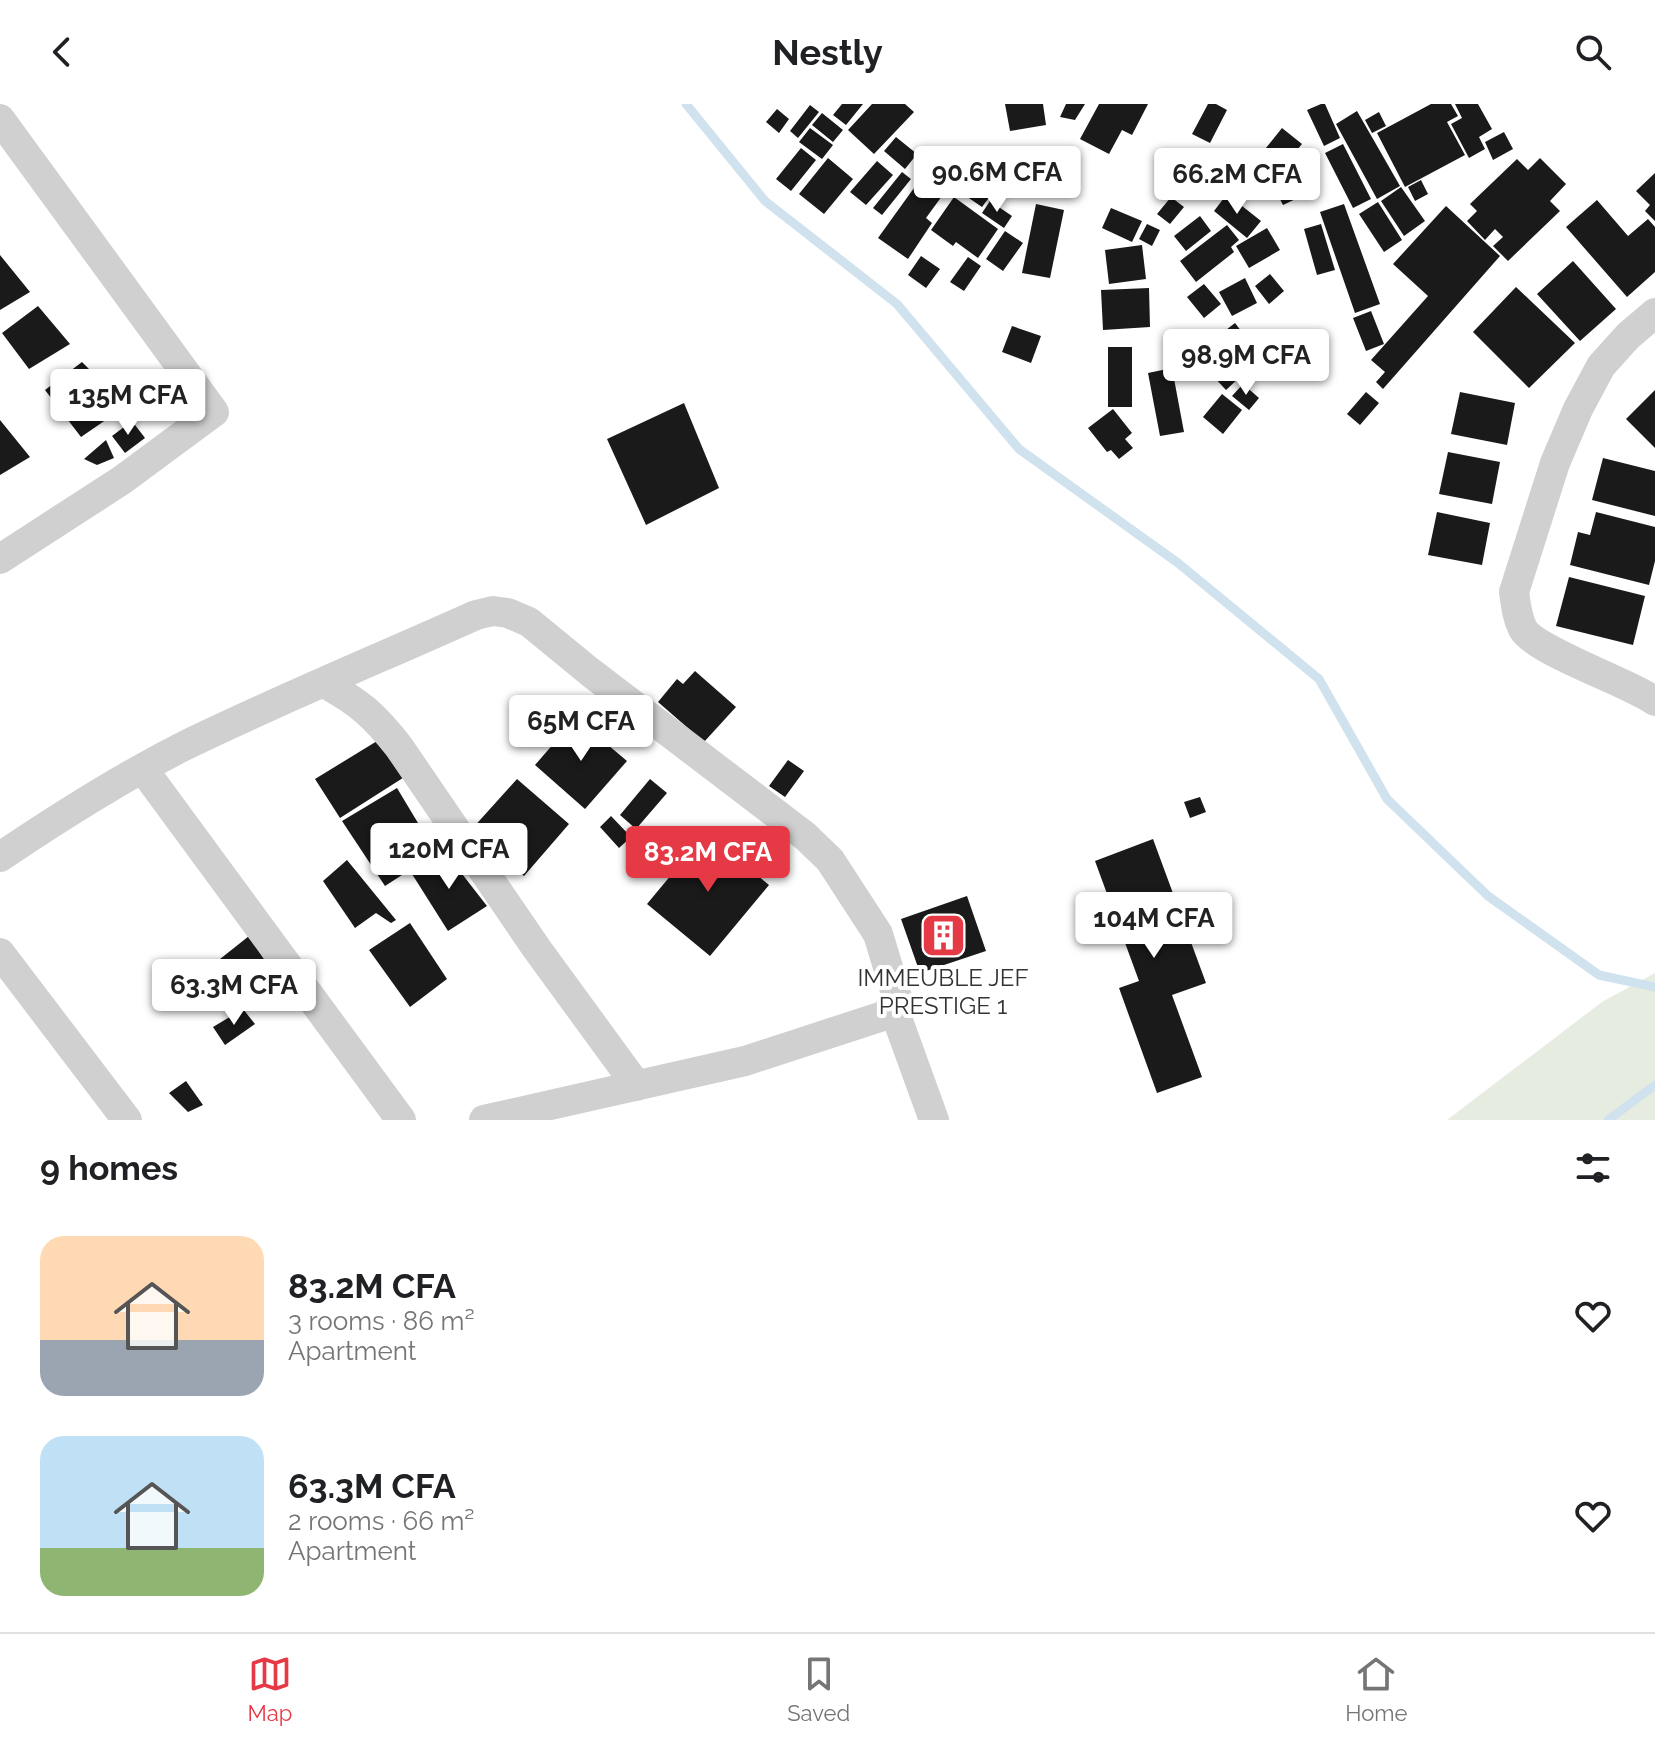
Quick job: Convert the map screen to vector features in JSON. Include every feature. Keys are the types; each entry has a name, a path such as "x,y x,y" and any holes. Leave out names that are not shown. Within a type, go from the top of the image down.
{"street":[{"path":"0,119 214,412 122,480 0,559"},
{"path":"1655,313 1628,336 1601,366 1578,409 1555,463 1514,592 1524,632 1547,648 1655,701"},
{"path":"0,857 181,748 476,615 493,611 508,613 529,622 805,836 830,860 878,934 897,997 893,1007 883,1016 745,1061 484,1120"},
{"path":"324,683 358,702 376,718 637,1086"},
{"path":"143,769 401,1120"},
{"path":"0,953 127,1120"},
{"path":"893,1007 934,1120"}],"shaded area":[{"path":"1655,973 1655,1120 1447,1120 1602,1002"}],"building":[{"path":"842,104 863,104 846,125 833,115"},
{"path":"872,104 905,104 914,112 874,154 848,130"},
{"path":"1005,104 1043,104 1046,125 1010,131"},
{"path":"1066,104 1085,104 1075,120 1060,117"},
{"path":"1099,104 1148,104 1132,135 1122,130 1109,154 1080,139"},
{"path":"1208,104 1216,104 1227,110 1210,143 1192,134"},
{"path":"1325,104 1340,138 1324,146 1307,110"},
{"path":"1431,104 1451,104 1458,116 1447,122 1465,155 1405,187 1377,133"},
{"path":"1455,104 1478,104 1492,129 1479,137 1485,149 1469,158 1451,124 1462,118"},
{"path":"810,105 819,112 798,138 790,131"},
{"path":"777,109 789,119 779,133 766,122"},
{"path":"1357,111 1400,186 1377,199 1336,124"},
{"path":"1379,112 1386,126 1372,133 1365,120"},
{"path":"822,113 843,130 833,142 812,125"},
{"path":"810,128 833,145 822,159 799,142"},
{"path":"1282,128 1302,144 1277,174 1257,159"},
{"path":"1504,132 1513,149 1493,160 1485,142"},
{"path":"896,137 917,154 905,169 884,151"},
{"path":"1343,144 1371,199 1353,208 1325,153"},
{"path":"801,148 816,160 791,191 776,179"},
{"path":"1178,153 1203,169 1192,186 1167,171"},
{"path":"828,158 853,179 824,214 799,194"},
{"path":"1004,158 1022,170 1010,188 992,175"},
{"path":"1540,158 1566,184 1550,201 1560,211 1508,261 1493,246 1503,237 1495,229 1485,240 1467,221 1477,211 1470,204 1517,159 1528,170"},
{"path":"877,161 893,175 866,205 850,192"},
{"path":"942,168 955,177 945,192 931,183"},
{"path":"902,172 911,179 882,215 873,208"},
{"path":"1290,172 1302,196 1283,205 1271,182"},
{"path":"1655,173 1655,221 1645,211 1650,205 1636,191"},
{"path":"979,176 996,188 982,207 960,192 967,182 972,186"},
{"path":"1249,176 1258,183 1249,195 1240,187"},
{"path":"1421,180 1428,194 1415,201 1408,187"},
{"path":"919,181 942,196 926,218 932,223 908,259 878,238"},
{"path":"1401,187 1425,221 1404,236 1381,201"},
{"path":"1227,194 1261,221 1247,238 1214,211"},
{"path":"954,197 998,229 978,258 956,242 953,246 931,230"},
{"path":"1171,197 1184,207 1170,224 1157,214"},
{"path":"1597,200 1628,236 1648,219 1655,227 1655,272 1627,297 1566,227"},
{"path":"990,201 1012,216 1004,228 982,213"},
{"path":"1378,202 1402,240 1384,252 1359,214"},
{"path":"1036,204 1064,210 1050,278 1022,273"},
{"path":"1344,204 1380,304 1355,313 1320,212"},
{"path":"1446,206 1500,256 1383,389 1376,382 1385,372 1371,360 1428,296 1393,264"},
{"path":"1111,208 1142,221 1132,242 1102,228"},
{"path":"1200,216 1211,231 1186,251 1174,236"},
{"path":"1147,224 1160,230 1152,246 1139,239"},
{"path":"1321,224 1335,270 1317,275 1304,229"},
{"path":"1227,225 1239,240 1231,247 1234,252 1196,282 1180,261"},
{"path":"1267,228 1280,250 1249,268 1236,246"},
{"path":"1005,231 1023,243 1003,271 986,259"},
{"path":"1142,245 1146,279 1109,284 1105,250"},
{"path":"0,255 30,292 0,310"},
{"path":"921,256 940,269 926,288 908,275"},
{"path":"968,257 981,266 964,291 950,282"},
{"path":"1573,261 1616,309 1580,341 1537,294"},
{"path":"1270,274 1284,291 1269,304 1255,286"},
{"path":"1245,278 1257,303 1232,316 1219,292"},
{"path":"1204,284 1221,304 1204,318 1187,297"},
{"path":"1516,287 1575,343 1529,388 1473,332"},
{"path":"1149,288 1150,327 1103,330 1101,290"},
{"path":"38,306 70,344 29,369 2,333"},
{"path":"1371,311 1384,344 1366,351 1353,318"},
{"path":"1235,323 1245,336 1224,353 1213,340"},
{"path":"1012,326 1041,336 1031,363 1002,352"},
{"path":"1108,347 1132,347 1132,407 1108,407"},
{"path":"1214,347 1241,376 1226,390 1199,361"},
{"path":"82,362 126,406 81,437 45,390"},
{"path":"1172,368 1184,432 1160,436 1148,373"},
{"path":"1243,384 1259,398 1249,410 1232,396"},
{"path":"1655,390 1655,448 1626,419"},
{"path":"1366,392 1379,403 1360,425 1347,414"},
{"path":"1460,392 1515,403 1507,445 1451,434"},
{"path":"1222,394 1242,410 1223,434 1203,417"},
{"path":"684,403 719,488 646,525 607,439"},
{"path":"1113,409 1132,433 1125,439 1133,448 1119,459 1111,450 1107,452 1088,428"},
{"path":"0,420 30,457 0,475"},
{"path":"132,421 145,438 125,453 112,436"},
{"path":"106,440 114,458 97,465 84,459"},
{"path":"1448,452 1500,462 1492,504 1439,494"},
{"path":"1603,458 1655,471 1655,516 1592,500"},
{"path":"1437,512 1490,523 1482,565 1428,555"},
{"path":"1596,512 1655,527 1655,561 1649,585 1570,565 1578,532 1590,535"},
{"path":"1569,577 1645,596 1633,645 1556,626"},
{"path":"695,671 736,707 704,742 658,702 677,679 683,684"},
{"path":"576,718 627,761 585,809 535,765"},
{"path":"382,738 406,776 340,818 315,779"},
{"path":"788,760 804,771 785,797 769,786"},
{"path":"517,779 569,824 524,876 471,830"},
{"path":"650,779 667,793 636,829 620,815"},
{"path":"397,788 436,853 385,886 342,821"},
{"path":"1200,797 1206,812 1190,818 1184,802"},
{"path":"611,816 631,837 619,848 600,827"},
{"path":"706,833 769,885 710,956 647,904"},
{"path":"1153,839 1206,983 1172,995 1202,1077 1157,1093 1119,988 1139,981 1095,861"},
{"path":"445,852 487,906 448,931 412,874"},
{"path":"347,860 396,920 391,923 376,913 355,928 323,881"},
{"name":"IMMEUBLE JEF PRESTIGE 1","path":"967,896 986,951 920,973 901,919"},
{"path":"410,923 447,979 410,1007 369,950"},
{"path":"249,936 268,965 262,968 269,974 283,963 299,988 259,1006 258,1010 215,963"},
{"path":"243,1009 255,1024 225,1045 213,1027"},
{"path":"186,1081 203,1105 188,1112 169,1093"}],"waterway":[{"path":"686,104 765,201 897,304 1019,449 1178,563 1319,679 1387,799 1488,896 1599,975 1655,987"},
{"path":"1608,1120 1655,1085"}],"place":[{"name":"IMMEUBLE JEF PRESTIGE 1","path":"943,935"}]}
